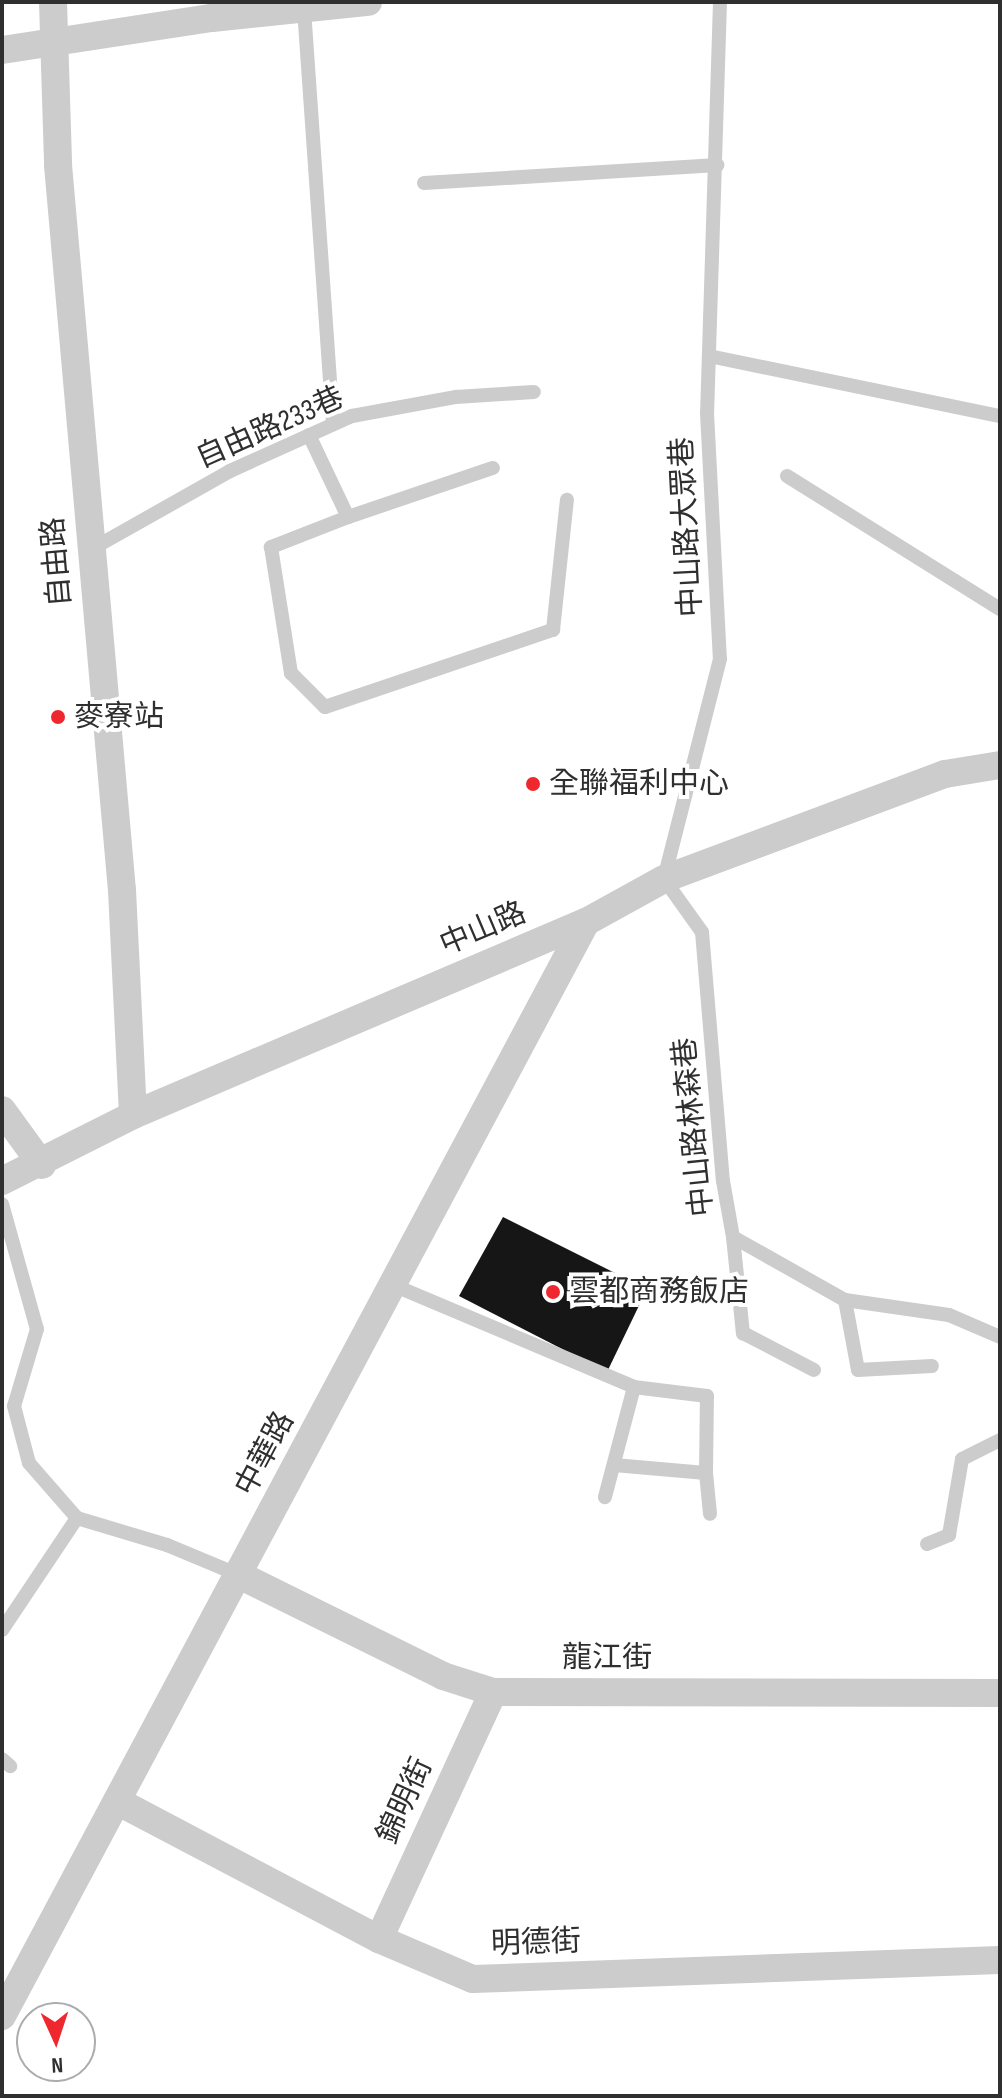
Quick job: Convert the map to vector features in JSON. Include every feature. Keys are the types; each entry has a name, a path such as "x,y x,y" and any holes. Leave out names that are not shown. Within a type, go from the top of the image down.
{"street":[{"name":"自由路","path":"53,2 58,165 122,890 133,1115"},
{"path":"2,50 368,2"},
{"name":"中山路","path":"2,1181 42,1165 133,1115 586,922 664,879 945,774 1000,765"},
{"name":"中華路","path":"5,2003 239,1575 586,922"},
{"path":"2,1110 42,1165"},
{"name":"龍江街","path":"239,1575 443,1676 493,1692 1000,1693"},
{"name":"錦明街","path":"379,1939 493,1692"},
{"name":"明德街","path":"117,1801 379,1939 473,1979 1000,1960"}],"lane":[{"name":"中山路大眾巷","path":"664,879 720,659 707,413 720,2"},
{"path":"304,9 333,424"},
{"path":"424,183 717,165"},
{"path":"709,356 1000,416"},
{"name":"自由路233巷","path":"90,550 230,471 352,416 456,397 534,392"},
{"path":"309,435 348,517"},
{"path":"493,468 348,517 271,547 291,673 325,707 553,630 567,500"},
{"path":"787,476 1000,609"},
{"name":"中山路林森巷","path":"664,879 702,932 723,1181 733,1237 845,1300 949,1315 1000,1337"},
{"path":"2,1204 37,1329 14,1406 29,1463 77,1518 167,1545 239,1575"},
{"path":"733,1237 743,1333 814,1370"},
{"path":"393,1285 634,1387 707,1396 706,1473 710,1514"},
{"path":"845,1300 858,1370 932,1366"},
{"path":"605,1497 634,1387"},
{"path":"927,1544 949,1535 962,1459 1000,1440"},
{"path":"614,1465 706,1473"},
{"path":"2,1630 77,1518"}],"building":[{"name":"雲都商務飯店","path":"503,1217 647,1289 607,1372 459,1296"}],"place":[{"name":"麥寮站","path":"58,717"},
{"name":"全聯福利中心","path":"533,784"},
{"name":"雲都商務飯店","path":"553,1292"}]}
